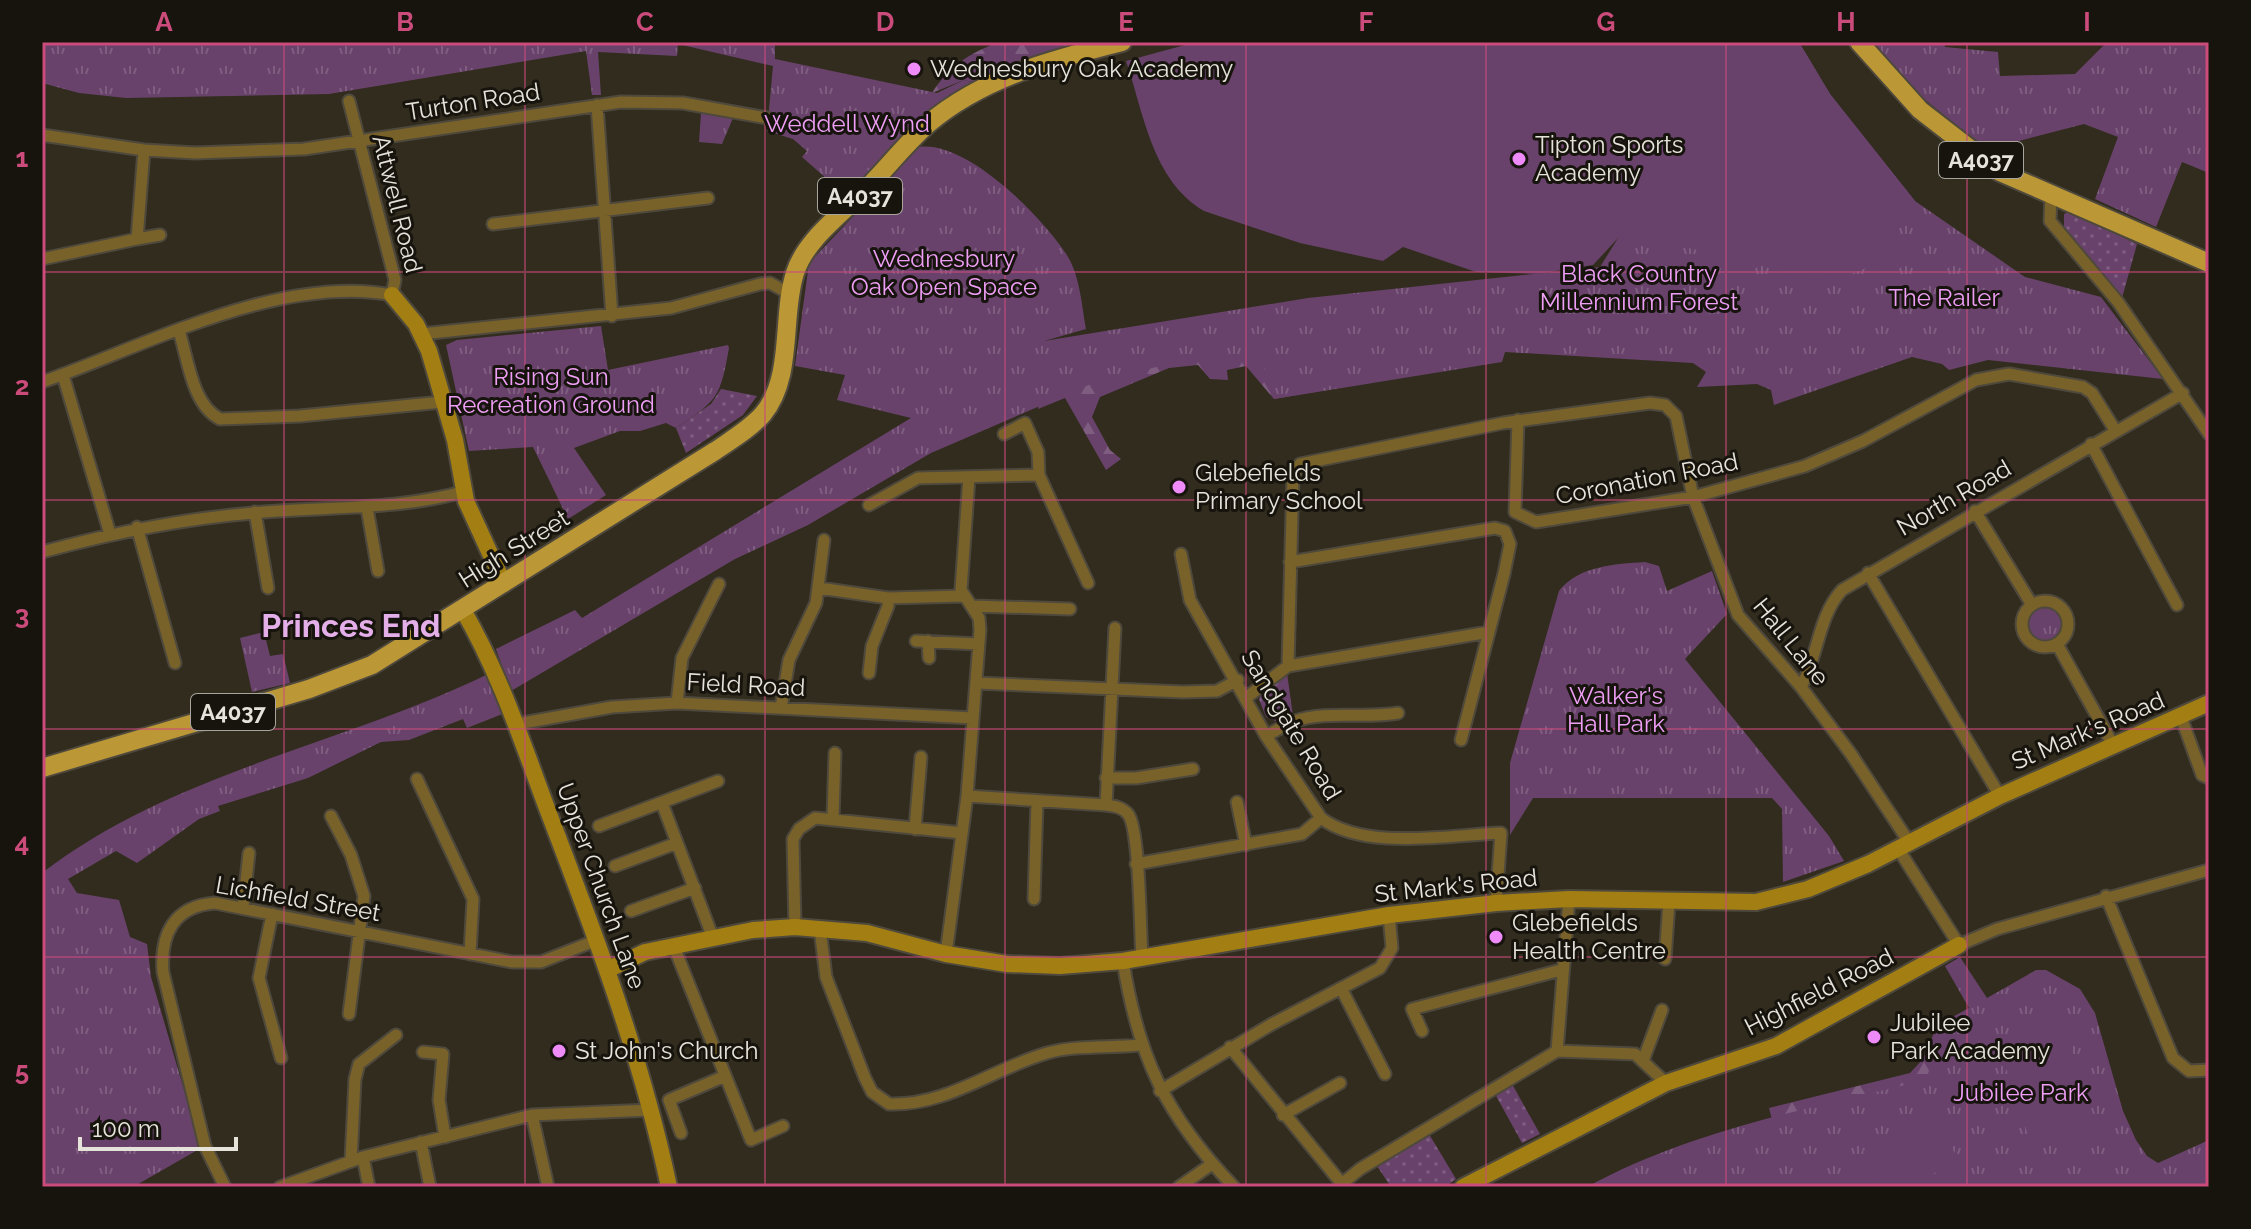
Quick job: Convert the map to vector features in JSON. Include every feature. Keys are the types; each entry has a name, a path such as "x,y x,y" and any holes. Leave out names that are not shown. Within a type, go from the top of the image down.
{"main road":[{"name":"High Street","path":"42,768 336,679 396,652 701,461 761,416 776,390 796,270 808,248 903,148 962,98 1007,76 1122,42"},
{"name":"A4037","path":"1859,42 1920,110 1981,160 2051,195 2209,263"}],"street":[{"name":"Attwell Road","path":"349,101 357,143 395,280 392,295 421,334 466,491 466,501 504,584"},
{"name":"Turton Road","path":"42,135 144,150 273,151 357,143 597,105 683,103 767,118"},
{"path":"597,105 612,316"},
{"path":"137,239 144,150"},
{"path":"2051,195 2050,221 2118,302 2209,434"},
{"path":"493,224 708,198"},
{"path":"42,259 160,235"},
{"path":"421,334 612,316 695,303 760,284 770,283 790,294"},
{"path":"42,382 271,301 320,291 369,291 392,295"},
{"path":"179,331 201,401 209,413 220,419 300,416 442,402"},
{"name":"Coronation Road","path":"1518,420 1515,512 1525,520 1536,522 1693,497 1832,455 1963,385 1993,376 2009,374 2083,387 2092,393 2115,430"},
{"path":"63,375 110,534"},
{"name":"North Road","path":"1801,687 1815,661 1832,602 1868,573 2183,393"},
{"name":"Hall Lane","path":"1518,420 1650,403 1665,405 1676,416 1693,497 1734,607 1801,687 1851,754 1959,945"},
{"path":"1288,666 1295,467 1307,460 1518,420"},
{"path":"1004,434 1025,423 1038,452 1039,475 1088,583"},
{"path":"2091,444 2177,605"},
{"path":"869,505 918,478 1039,475"},
{"path":"946,954 967,796 977,683 979,618 963,596 969,477"},
{"path":"42,552 137,527 255,512 367,508 466,491"},
{"path":"367,508 378,571"},
{"path":"1975,511 2032,605"},
{"path":"255,512 268,588"},
{"path":"137,527 175,663"},
{"path":"1290,562 1495,528 1505,531 1510,544 1461,740"},
{"path":"781,708 789,660 816,603 824,540"},
{"name":"Sandgate Road","path":"1181,554 1190,600 1238,680 1266,736 1321,818 1347,833 1369,837 1501,833 1496,903"},
{"path":"1868,573 2000,796"},
{"path":"677,703 682,658 719,584"},
{"path":"819,588 888,598 963,596"},
{"path":"869,673 872,646 888,606 888,598"},
{"path":"2049,601 2065,611 2068,629 2057,644 2046,647 2035,645 2026,637 2022,626 2024,614 2032,605 2049,601"},
{"path":"972,606 1070,609"},
{"name":"Upper Church Lane","path":"463,610 490,657 597,940 614,967 669,1187"},
{"path":"1106,805 1109,691 1115,628"},
{"path":"1247,697 1288,666 1489,632"},
{"path":"929,658 922,641 978,644"},
{"path":"2057,644 2112,743"},
{"path":"977,683 1109,691 1217,691 1238,680"},
{"name":"Field Road","path":"517,724 599,709 677,703 973,718"},
{"name":"St Mark's Road","path":"614,967 634,955 713,938 795,927 867,933 946,954 1012,964 1060,966 1123,961 1389,915 1496,903 1569,899 1756,902 1808,889 1904,846 2112,743 2209,703"},
{"path":"1266,736 1295,721 1319,716 1369,718 1398,713"},
{"path":"2181,717 2202,775 2209,778"},
{"path":"833,818 835,753"},
{"path":"915,829 921,757"},
{"path":"1106,778 1136,778 1193,769"},
{"path":"417,779 473,899 470,954"},
{"path":"599,826 718,781"},
{"path":"967,796 1118,807 1134,825 1142,957"},
{"path":"1034,899 1037,801"},
{"path":"1237,802 1246,845"},
{"path":"662,803 713,938"},
{"path":"331,816 351,855 364,896 349,1014"},
{"path":"795,927 793,839 799,829 815,818 962,833"},
{"path":"1136,864 1302,834 1321,818"},
{"path":"615,866 677,843"},
{"path":"243,908 249,853"},
{"name":"Highfield Road","path":"1463,1187 1666,1083 1776,1046 1959,945 1997,929 2106,896 2209,870"},
{"path":"631,911 695,888"},
{"path":"2106,896 2173,1058 2189,1071 2209,1070"},
{"path":"1557,1051 1569,899"},
{"path":"1665,959 1669,902"},
{"name":"Lichfield Street","path":"225,1187 205,1146 163,972 161,950 167,929 185,911 215,903 512,962 541,962 597,940"},
{"path":"272,914 259,978 281,1058"},
{"path":"1160,1091 1230,1047 1385,963 1392,948 1389,915"},
{"path":"820,929 826,977 859,1064 872,1092 889,1104 938,1099 1000,1070 1050,1052 1140,1045"},
{"path":"674,947 751,1140 783,1126"},
{"path":"1123,961 1140,1045 1160,1091 1212,1164 1234,1187"},
{"path":"1422,1031 1412,1009 1561,970"},
{"path":"1341,988 1385,1074"},
{"path":"1644,1058 1662,1010"},
{"path":"369,1187 357,1159 355,1079 359,1064 396,1035"},
{"path":"1230,1047 1340,1186 1360,1169 1557,1051 1635,1054 1644,1058 1666,1083"},
{"path":"423,1052 443,1054 439,1100 445,1137"},
{"path":"681,1133 669,1100 725,1076"},
{"path":"1283,1115 1340,1083"},
{"path":"280,1187 357,1159 532,1115 651,1110"},
{"path":"532,1115 548,1187"},
{"path":"421,1142 430,1187"},
{"path":"1179,1187 1212,1164"}],"green space":[{"name":"Weddell Wynd","path":"42,42 775,42 775,59 937,93 964,80 972,82 933,109 852,191 844,194 802,157 807,151 793,139 767,131 773,66 678,44 677,56 598,52 601,95 592,95 586,51 329,94 126,98 79,93 42,83"},
{"path":"999,42 1078,42 972,82 964,80 932,93 961,62"},
{"name":"Tipton Sports Academy","path":"1196,42 1799,42 1830,94 1915,201 1900,216 1889,259 1853,273 1799,282 1756,261 1621,235 1593,265 1538,274 1476,272 1403,247 1383,261 1300,243 1204,211 1186,198 1161,164 1126,61"},
{"path":"1869,42 1944,42 1945,47 1998,52 2000,76 2075,74 2107,42 2209,42 2209,173 2182,162 2156,227 2095,199 2118,137 2084,124 2015,142 1992,154 1923,98"},
{"path":"1803,49 1830,94 1915,201 2025,277 2101,297 2163,379 1988,360 1949,370 1942,364 1912,357 1774,405 1771,390 1757,384 1697,387 1706,372 1693,363 1505,352 1502,362 1274,399 1263,364 1207,355 1098,381 931,453 808,525 735,559 511,691 496,649 575,610 582,618 911,418 837,400 845,375 795,366 809,263 919,147 938,148 959,156 1003,185 1042,223 1068,257 1078,283 1086,329 1044,341 1308,298 1600,267 1620,235"},
{"path":"701,113 733,118 722,144 699,142"},
{"path":"2070,212 2137,244 2122,298 2064,227 2064,214"},
{"name":"Rising Sun Recreation Ground","path":"601,326 608,370 728,345 729,348 723,378 715,396 701,411 676,428 666,423 640,431 620,431 574,448 606,495 568,519 533,447 469,451 446,345 457,340"},
{"path":"1247,344 1325,390 1274,399 1246,366 1227,370 1228,380 1210,379 1198,365 1169,368 1100,397 1092,417 1110,450 1121,459 1106,470 1065,398 1038,409 1041,386"},
{"path":"721,389 757,396 743,415 686,453 676,428 711,404"},
{"name":"Walker's Hall Park","path":"1645,562 1659,566 1667,591 1712,571 1727,614 1685,659 1829,836 1844,861 1783,882 1782,809 1772,798 1533,798 1510,835 1510,763 1559,591 1587,571 1610,565"},
{"path":"2045,607 2057,612 2062,624 2057,636 2045,641 2033,636 2028,624 2033,612"},
{"path":"264,632 270,656 283,654 290,683 252,692 240,638"},
{"path":"1287,673 1293,716 1278,722 1266,717 1259,699 1264,689"},
{"path":"488,674 505,713 467,728 463,719 409,740 381,742 308,778 218,806 220,811 199,819 137,863 116,851 68,879 77,893 119,900 130,937 147,944 151,977 201,1148 133,1187 42,1187 42,873 93,838 202,784 376,721"},
{"name":"Jubilee Park","path":"1960,957 1987,998 2036,970 2046,970 2080,989 2095,1013 2123,1111 2136,1140 2147,1156 2158,1163 2209,1140 2209,1187 1587,1187 1627,1167 1710,1135 1926,1080 1945,1021 1969,1008 1945,966"},
{"path":"2061,1019 2097,1129 2033,1150 1997,1040"},
{"path":"1939,1021 1950,1024 1927,1087 1773,1124 1769,1108 1910,1073 1923,1059"},
{"path":"1512,1084 1540,1134 1522,1143 1495,1094"},
{"path":"1929,1111 1958,1158 1912,1187 1885,1187 1863,1151"},
{"path":"1429,1134 1456,1179 1445,1187 1391,1187 1377,1166"},
{"path":"1961,1161 1977,1187 1920,1187"}],"place":[{"name":"Wednesbury Oak Academy","path":"914,69"},
{"name":"Tipton Sports Academy","path":"1519,159"},
{"name":"Glebefields Primary School","path":"1179,487"},
{"name":"Glebefields Health Centre","path":"1496,937"},
{"name":"Jubilee Park Academy","path":"1874,1037"},
{"name":"St John's Church","path":"559,1051"}],"district":[{"name":"Princes End","path":"351,626"}],"park label":[{"name":"Wednesbury Oak Open Space","path":"944,273"},
{"name":"Black Country Millennium Forest","path":"1639,288"},
{"name":"The Railer","path":"1944,298"}]}
